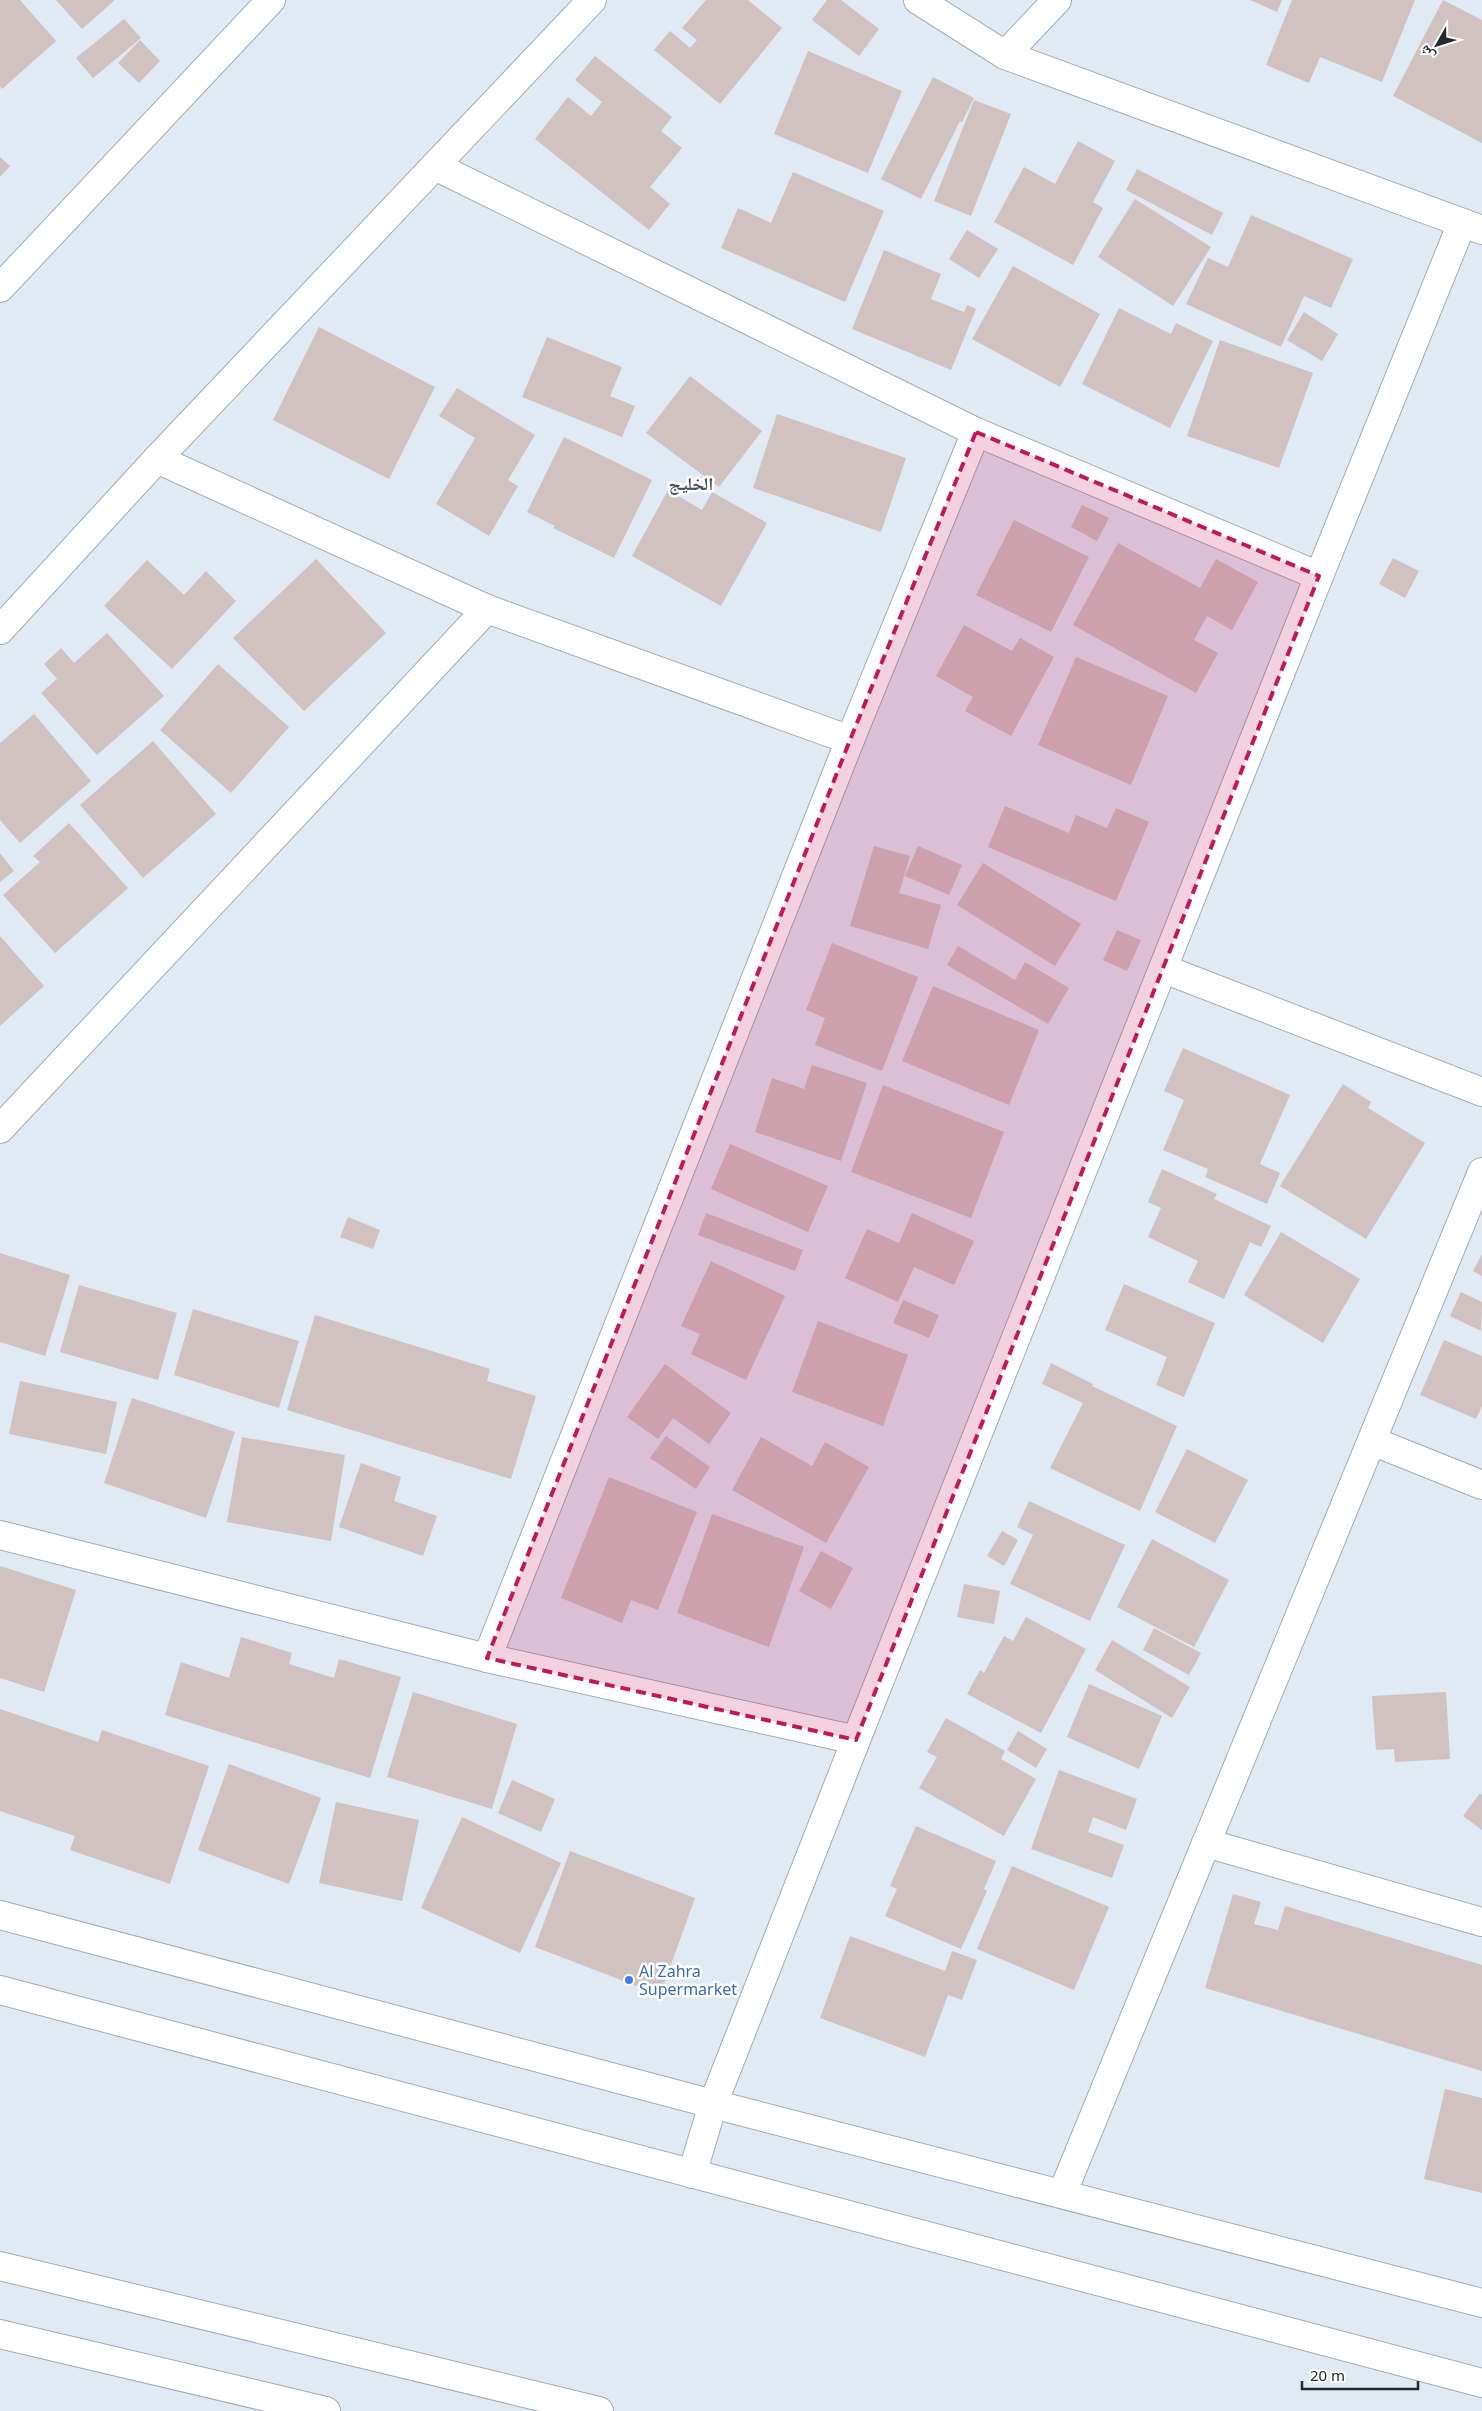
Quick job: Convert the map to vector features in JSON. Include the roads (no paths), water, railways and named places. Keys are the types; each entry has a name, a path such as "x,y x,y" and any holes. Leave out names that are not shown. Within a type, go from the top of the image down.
{"street":[{"path":"0,288 271,0"},
{"path":"0,630 157,460 592,0"},
{"path":"692,2174 713,2104 1319,576 1472,227 1005,56 918,0"},
{"path":"1005,56 1056,0"},
{"path":"435,166 976,432 1319,576"},
{"path":"487,1658 850,740 976,432"},
{"path":"157,460 487,609 850,740"},
{"path":"0,1129 487,609"},
{"path":"1164,969 1482,1092"},
{"path":"1062,2194 1482,1172"},
{"path":"1372,1441 1482,1485"},
{"path":"0,1535 487,1658 856,1740"},
{"path":"1206,1843 1482,1922"},
{"path":"0,1915 713,2104 1482,2303"},
{"path":"0,1990 1482,2384"},
{"path":"0,2266 599,2411"},
{"path":"0,2334 326,2411"}],"place":[{"name":"Al Zahra Supermarket","path":"629,1980"}],"district":[{"name":"الخليج","path":"691,484"}]}
